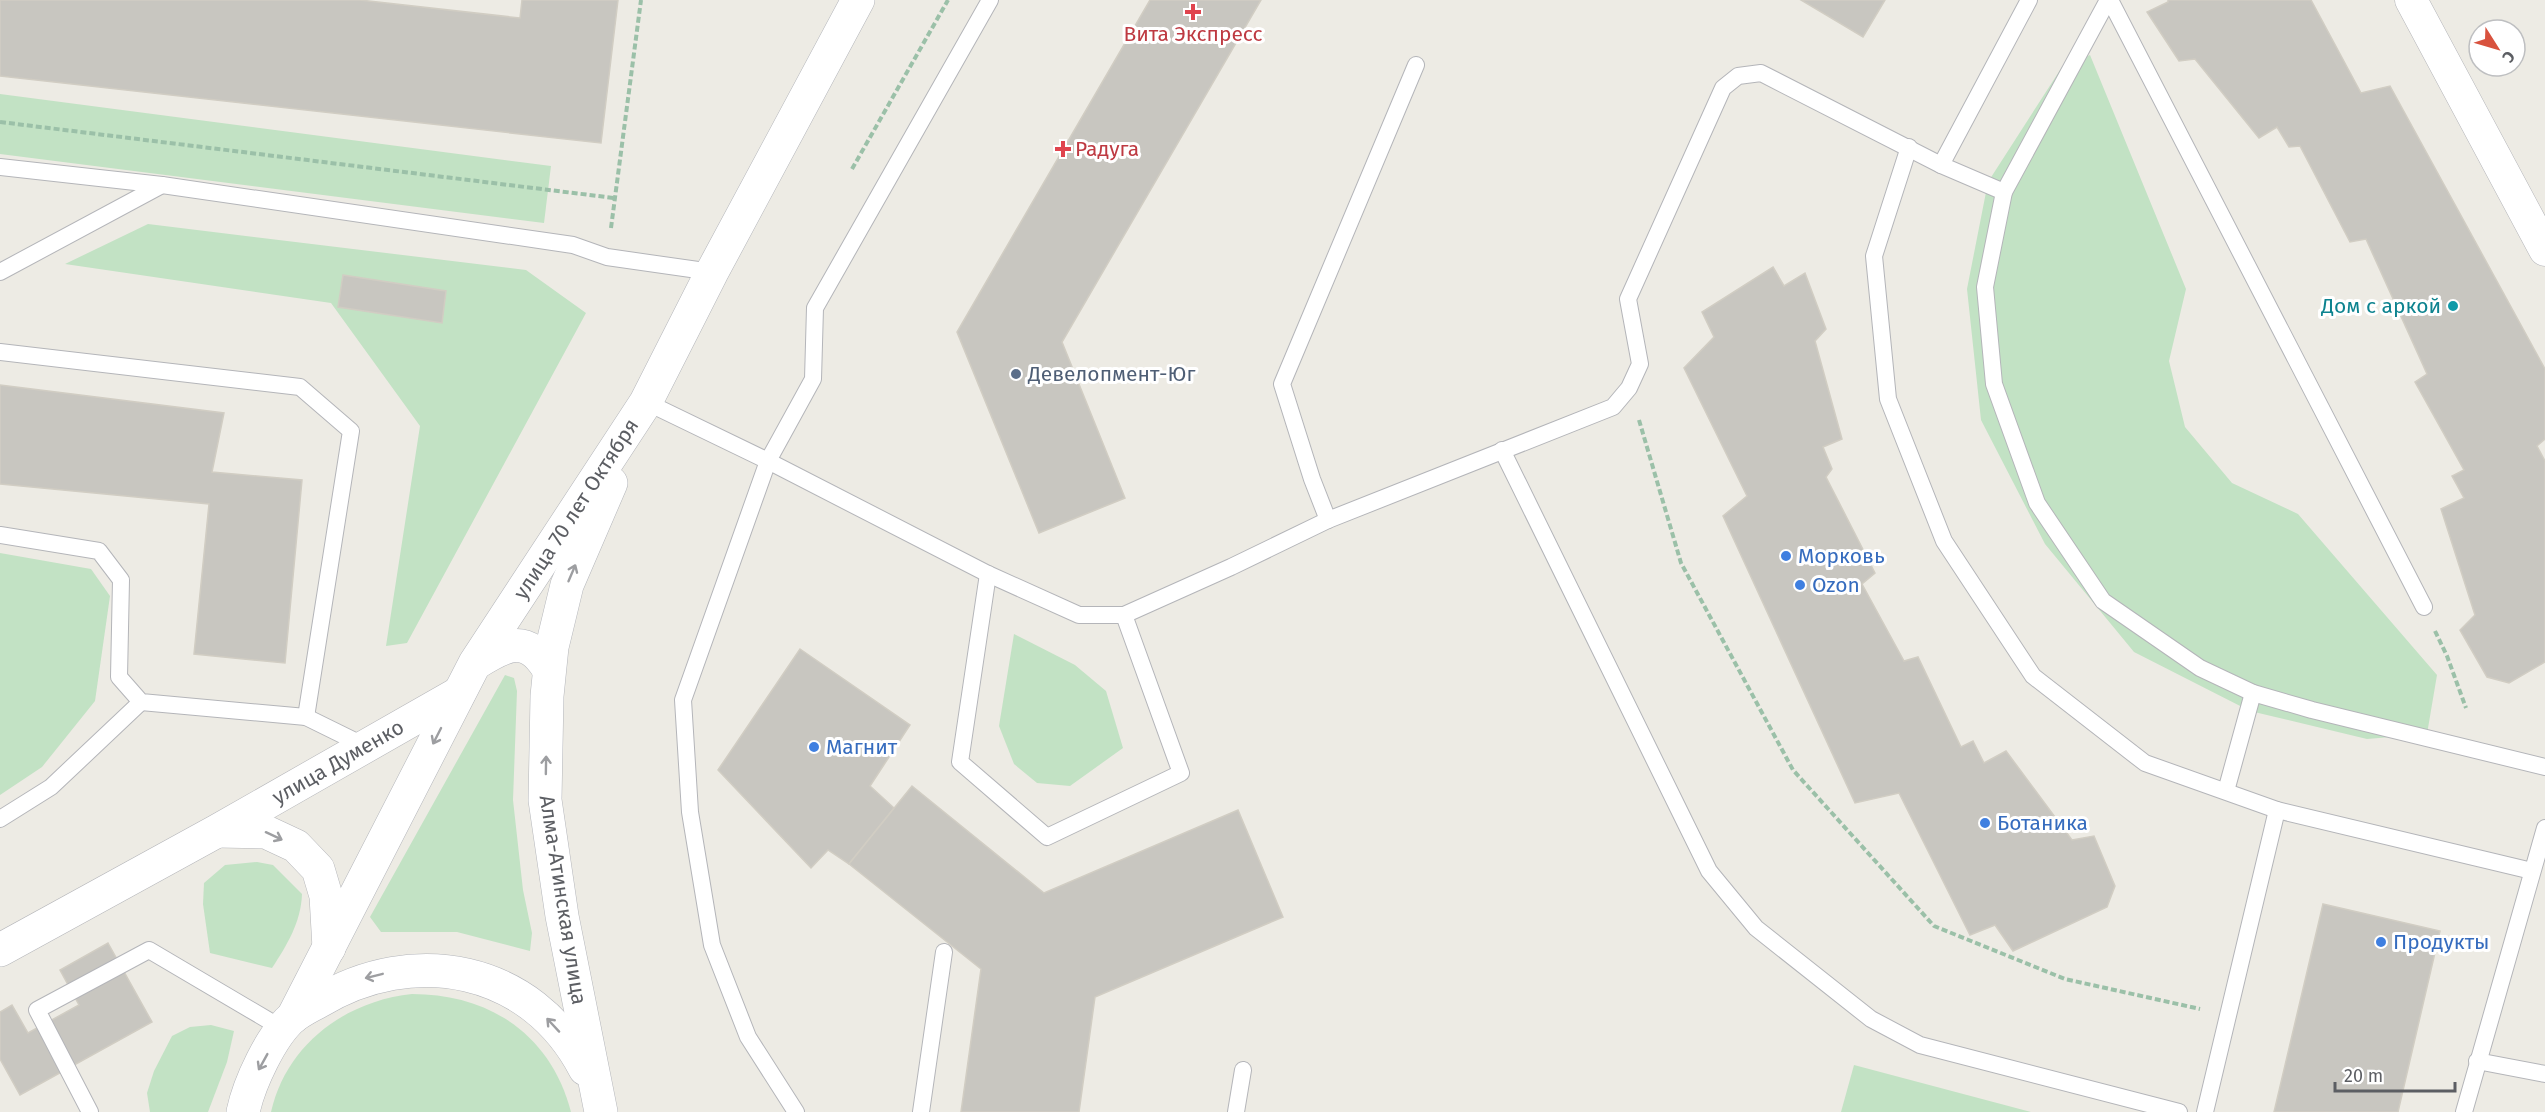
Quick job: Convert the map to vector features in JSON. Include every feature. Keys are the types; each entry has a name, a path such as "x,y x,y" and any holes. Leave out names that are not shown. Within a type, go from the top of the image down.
{"main road":[{"name":"улица 70 лет Октября","path":"288,1023 329,948 475,663 646,402 712,272 858,0"},
{"name":"Алма-Атинская улица","path":"598,1102 562,916 545,800 549,670 567,585 646,402"},
{"path":"475,663 515,644 535,652 549,670"},
{"name":"улица Думенко","path":"0,950 217,831 459,693"},
{"name":"улица Думенко","path":"217,831 266,832 296,846 318,869 326,896 329,948"},
{"name":"Алма-Атинская улица","path":"243,1112 256,1073 288,1023 345,986 378,975 414,969 468,975 517,996 546,1017 570,1045 598,1102"}],"street":[{"path":"2411,0 2545,250"}],"lane":[{"path":"796,1112 748,1037 712,945 690,812 683,700 768,461 813,379 815,308 990,0"},
{"path":"1941,165 2029,0"},
{"path":"2109,0 2004,192 1986,287 1994,384 2037,502 2103,601 2200,668 2253,693 2312,710 2545,766"},
{"path":"2109,0 2424,607"},
{"path":"1328,520 1281,384 1416,65"},
{"path":"646,402 768,461 988,574 1079,615 1124,615 1328,520 1612,407 1629,387 1640,364 1628,299 1723,88 1738,76 1761,73 1941,165 2004,192"},
{"path":"1909,147 1874,256 1888,399 1944,541 2033,676 2145,763 2277,810 2532,871"},
{"path":"0,167 162,185 573,245 607,257 712,272"},
{"path":"0,272 162,185"},
{"path":"0,352 300,387 351,431 306,717"},
{"path":"1502,450 1709,871 1756,928 1871,1019 1920,1045 2179,1112"},
{"path":"0,535 99,551 121,580 119,677 141,702 306,717 365,746"},
{"path":"988,574 960,762 1047,837 1181,773 1124,615"},
{"path":"2226,791 2253,693"},
{"path":"0,819 51,787 141,702"},
{"path":"2205,1112 2277,810"},
{"path":"2464,1112 2545,828"},
{"path":"90,1112 38,1010 149,950 288,1023"},
{"path":"921,1112 944,951"},
{"path":"2477,1061 2545,1074"},
{"path":"1236,1112 1243,1070"}],"path":[{"path":"607,257 640,0"},
{"path":"852,169 948,0"},
{"path":"0,122 614,198"},
{"path":"1629,387 1681,563 1793,770 1934,926 2065,979 2227,1015"},
{"path":"2424,607 2447,656 2466,708"}],"green space":[{"path":"2090,55 2186,289 2169,361 2185,427 2232,483 2298,514 2437,675 2427,734 2367,739 2250,711 2134,652 2045,544 1981,420 1967,289 1988,182 2062,67"},
{"path":"0,94 551,166 544,223 0,154"},
{"path":"148,224 526,270 586,313 407,643 386,646 420,426 331,303 65,264"},
{"path":"0,553 91,569 110,596 95,701 42,767 0,795"},
{"path":"1014,634 1075,665 1106,691 1123,748 1070,786 1037,783 1014,764 999,726"},
{"path":"505,675 514,678 517,691 513,800 523,890 532,933 530,951 457,932 381,932 370,917"},
{"path":"257,862 273,865 302,894 296,924 272,968 210,953 203,904 204,883 225,865"},
{"path":"412,994 440,996 467,1002 491,1011 513,1024 549,1061 562,1085 571,1112 271,1112 290,1066 322,1031 342,1017 364,1006 387,998"},
{"path":"211,1025 234,1031 227,1062 208,1112 150,1112 147,1093 154,1071 172,1036 190,1027"},
{"path":"1854,1065 2031,1112 1841,1112"}],"building":[{"path":"0,0 360,0 520,18 522,0 618,0 601,143 0,76"},
{"path":"1150,0 1261,0 1062,342 1125,498 1039,533 957,332"},
{"path":"1801,0 1885,0 1863,37"},
{"name":"Дом с аркой","path":"2168,0 2311,0 2361,93 2390,86 2545,369 2545,439 2537,446 2545,461 2545,662 2509,683 2487,677 2460,630 2475,615 2441,509 2464,498 2452,476 2464,470 2415,382 2427,374 2366,239 2350,242 2300,146 2289,147 2277,127 2259,138 2195,59 2179,61 2147,12"},
{"path":"1773,267 1784,286 1805,273 1826,329 1815,341 1842,439 1823,447 1832,469 1826,477 1875,573 1862,584 1904,661 1918,657 1961,747 1973,741 1984,763 2006,751 2072,840 2094,836 2115,886 2107,907 2013,951 1995,925 1970,935 1899,793 1855,803 1723,516 1747,496 1684,368 1714,337 1702,312"},
{"path":"343,275 446,291 442,323 338,307"},
{"path":"0,385 224,413 212,472 302,480 285,663 194,654 209,504 0,484"},
{"name":"Магнит","path":"800,649 910,725 870,786 894,808 849,864 828,850 811,868 718,770"},
{"path":"912,786 1044,893 1238,810 1283,917 1095,997 1079,1112 961,1112 981,969 849,864"},
{"path":"2323,904 2440,931 2398,1112 2274,1112"},
{"path":"108,943 152,1022 20,1095 0,1059 0,1012 12,1005 28,1033 79,1005 60,970"}],"place":[{"name":"Вита Экспресс","path":"1193,12"},
{"name":"Радуга","path":"1063,149"},
{"name":"Дом с аркой","path":"2453,306"},
{"name":"Девелопмент-Юг","path":"1016,374"},
{"name":"Морковь","path":"1786,556"},
{"name":"Ozon","path":"1800,585"},
{"name":"Магнит","path":"814,747"},
{"name":"Ботаника","path":"1985,823"},
{"name":"Продукты","path":"2381,942"}]}
